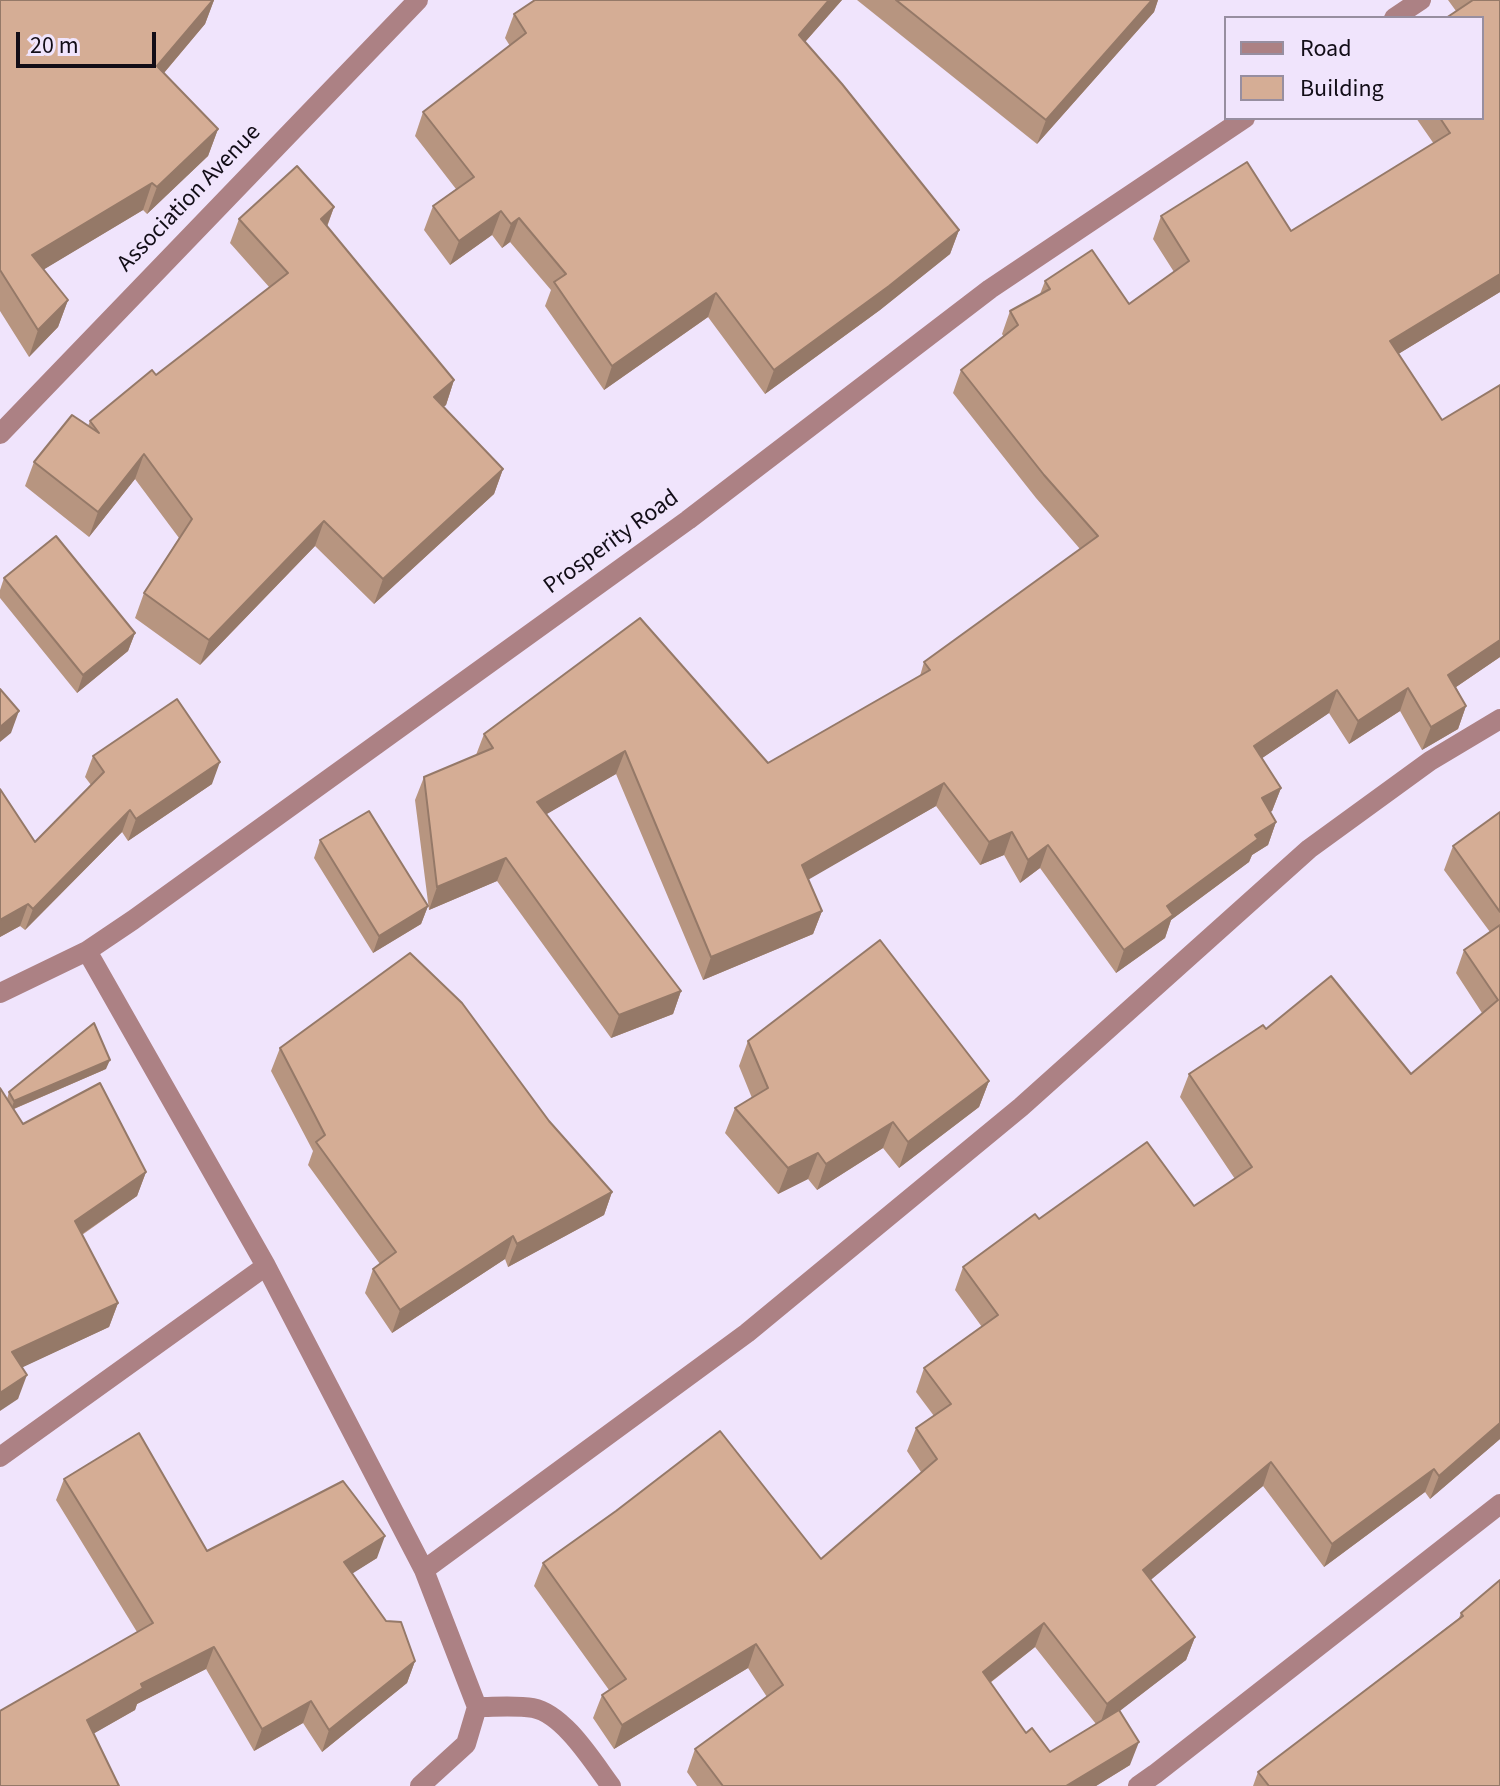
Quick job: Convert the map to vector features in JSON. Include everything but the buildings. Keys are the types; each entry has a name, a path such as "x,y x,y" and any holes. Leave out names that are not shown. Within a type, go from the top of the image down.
{"street":[{"name":"Association Avenue","path":"0,434 418,0"},
{"path":"1397,16 1421,0"},
{"name":"Prosperity Road","path":"0,993 87,951 231,850 688,520 990,289 1242,120"},
{"path":"424,1570 747,1333 1021,1107 1309,849 1430,761 1500,719"},
{"path":"87,951 266,1266 424,1570 477,1707 466,1744 420,1786"},
{"path":"0,1457 266,1266"},
{"path":"1138,1786 1161,1780 1500,1504"},
{"path":"477,1707 533,1708 551,1715 565,1726 611,1786"}]}
